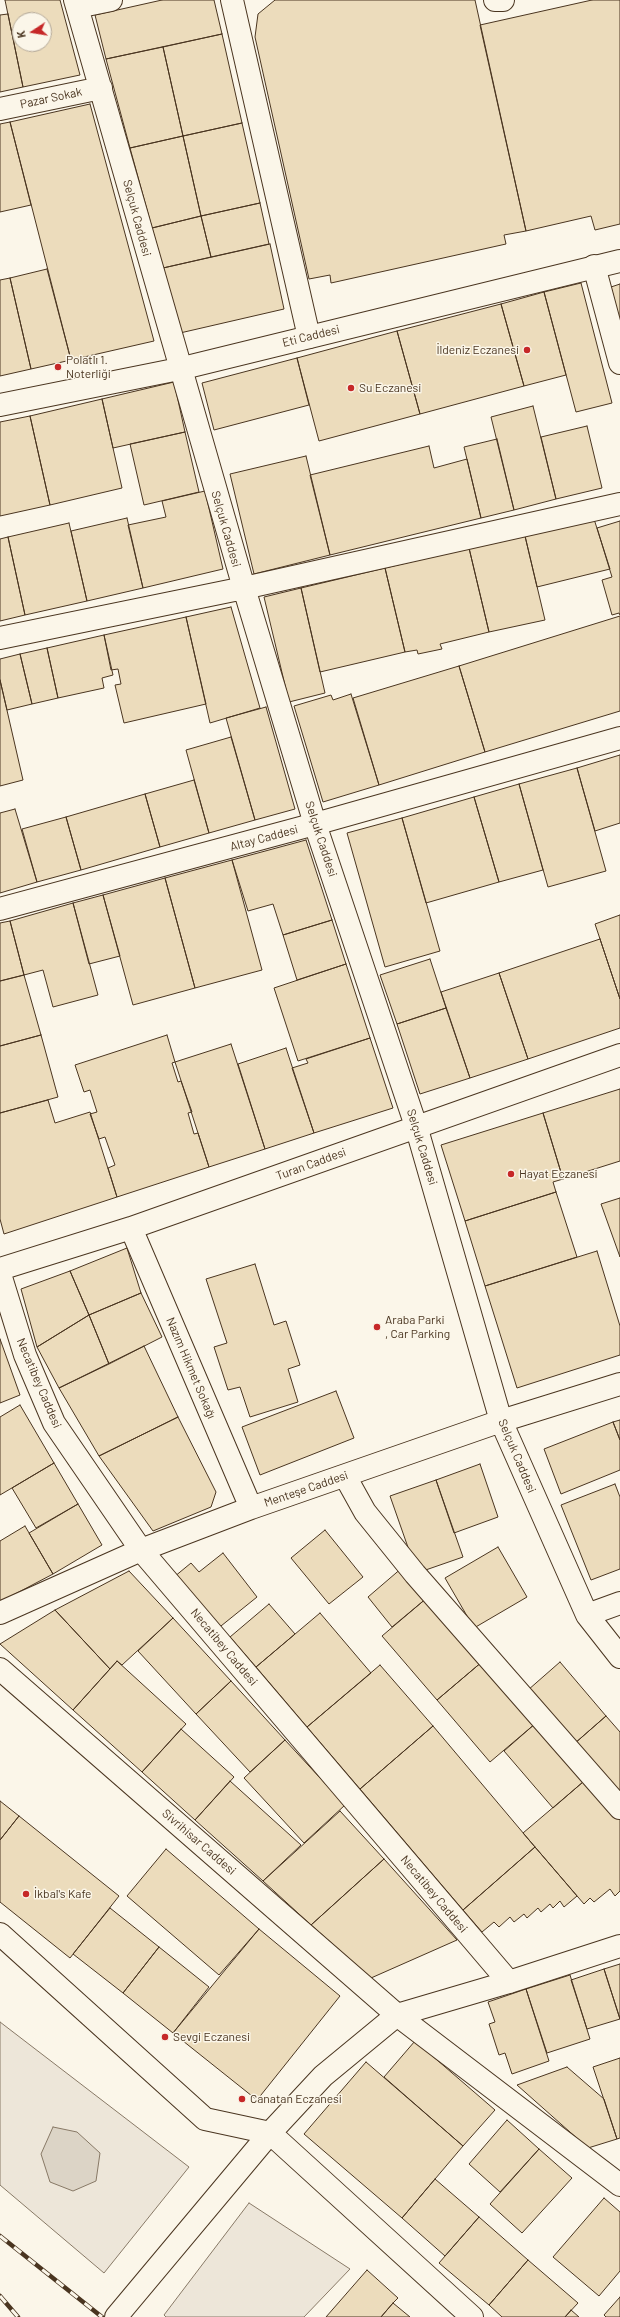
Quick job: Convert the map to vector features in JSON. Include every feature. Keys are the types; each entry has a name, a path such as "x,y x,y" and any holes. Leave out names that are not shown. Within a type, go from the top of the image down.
{"street":[{"path":"76,3 111,0"},
{"path":"232,0 309,337"},
{"name":"Selçuk Caddesi","path":"76,3 179,368 244,588 315,824 416,1126 501,1421 587,1615 620,1657"},
{"name":"Pazar Sokak","path":"0,109 101,88"},
{"name":"Eti Caddesi","path":"0,405 179,368 594,266 620,261"},
{"path":"594,266 620,363"},
{"path":"0,638 244,588 620,504"},
{"name":"Altay Caddesi","path":"0,909 315,824 620,738"},
{"name":"Turan Caddesi","path":"0,1269 131,1228 620,1055"},
{"name":"Nazım Hikmet Sokağı","path":"131,1228 251,1508"},
{"name":"Necatibey Caddesi","path":"0,1274 25,1355 54,1423 141,1550 509,1982"},
{"name":"Menteşe Caddesi","path":"0,1613 141,1550 251,1508 501,1421 620,1384"},
{"path":"344,1476 365,1512 415,1574 620,1808"},
{"path":"587,1615 620,1603"},
{"name":"Sivrihisar Caddesi","path":"0,1669 397,2015 610,2166 620,2185"},
{"path":"0,1934 205,2119 270,2133 472,2317"},
{"path":"116,2317 270,2133 323,2076 397,2015 509,1982 620,1946"}],"shaded area":[{"path":"0,2022 189,2167 104,2273 0,2185"},
{"path":"53,2127 77,2132 100,2153 96,2181 73,2191 50,2182 41,2154"},
{"path":"249,2203 350,2269 304,2317 166,2317 164,2315"}],"building":[{"path":"5,0 60,0 80,75 23,87 16,52 52,52 52,12 12,12 12,34"},
{"path":"162,0 214,0 222,34 106,59 95,15"},
{"path":"275,0 475,0 526,231 504,235 506,244 331,283 330,275 309,279 255,37 258,14"},
{"path":"592,0 620,0 620,224 595,230 591,216 526,231 480,25"},
{"path":"8,14 12,33 12,52 16,52 23,87 0,92 0,15"},
{"path":"222,34 242,123 183,136 163,47"},
{"path":"163,47 183,136 130,148 106,59"},
{"path":"90,104 154,341 71,360 10,122"},
{"path":"10,122 31,205 0,212 0,124"},
{"path":"242,123 260,203 201,216 183,136"},
{"path":"183,136 201,216 152,228 130,148"},
{"path":"260,203 269,244 211,257 201,216"},
{"path":"201,216 211,257 163,268 152,228"},
{"path":"270,244 284,309 180,333 163,268"},
{"path":"47,269 71,360 31,369 10,278"},
{"path":"10,278 31,369 0,376 0,280"},
{"path":"581,283 612,403 576,412 544,292"},
{"path":"620,284 620,322 611,287"},
{"path":"544,292 566,375 524,386 501,304"},
{"path":"501,304 524,386 420,414 397,331"},
{"path":"397,331 420,414 319,441 297,358"},
{"path":"297,358 309,405 214,430 202,383"},
{"path":"174,382 185,432 113,448 102,399"},
{"path":"102,399 122,488 50,505 30,416"},
{"path":"533,406 556,499 514,510 491,417"},
{"path":"30,416 50,505 0,516 0,422"},
{"path":"587,426 602,488 556,499 541,437"},
{"path":"185,432 199,492 144,505 130,444"},
{"path":"497,439 514,510 481,518 464,447"},
{"path":"429,446 434,468 467,459 481,518 330,555 310,475"},
{"path":"306,456 330,555 254,574 230,474"},
{"path":"205,491 223,569 143,588 128,525 166,517 162,501"},
{"path":"127,518 143,588 87,601 71,531"},
{"path":"594,519 610,569 537,587 525,536"},
{"path":"620,521 620,615 619,613 612,615 602,580 612,577 597,528"},
{"path":"69,523 87,601 25,615 8,537"},
{"path":"525,536 545,620 489,632 469,548"},
{"path":"8,537 25,615 0,621 0,539"},
{"path":"469,548 489,632 440,644 442,649 418,654 417,650 405,652 385,568"},
{"path":"385,568 405,652 320,672 301,588"},
{"path":"301,588 325,693 289,702 264,597"},
{"path":"231,607 260,708 210,723 186,617"},
{"path":"620,616 620,711 485,752 459,666"},
{"path":"186,617 206,704 124,723 115,685 121,684 118,669 111,670 104,635"},
{"path":"104,635 113,675 102,678 104,688 58,698 47,648"},
{"path":"47,648 58,698 32,704 20,654"},
{"path":"20,654 32,704 7,710 0,680 0,659"},
{"path":"459,666 485,752 379,785 353,698"},
{"path":"0,680 23,780 0,786"},
{"path":"351,694 379,785 323,802 294,706 331,695 333,700"},
{"path":"266,707 295,809 255,820 226,718"},
{"path":"231,737 255,820 209,833 186,750"},
{"path":"620,755 620,823 595,831 577,768"},
{"path":"577,768 606,871 548,887 519,784"},
{"path":"194,780 209,833 160,847 145,794"},
{"path":"519,784 543,870 499,882 474,797"},
{"path":"145,794 160,847 81,870 66,817"},
{"path":"474,797 499,882 426,903 402,818"},
{"path":"15,809 37,882 0,893 0,813"},
{"path":"66,817 81,870 37,882 22,829"},
{"path":"402,818 440,951 385,967 347,833"},
{"path":"306,840 332,920 283,935 273,904 248,911 232,860"},
{"path":"232,860 262,970 195,988 165,878"},
{"path":"165,878 195,988 133,1005 103,895"},
{"path":"103,895 120,956 89,964 73,903"},
{"path":"73,903 98,995 53,1007 43,970 24,975 10,921"},
{"path":"620,915 620,999 595,924"},
{"path":"332,920 346,964 297,980 283,935"},
{"path":"10,921 24,975 0,981 0,923"},
{"path":"600,939 620,999 620,1028 528,1059 499,973"},
{"path":"430,959 446,1008 397,1024 380,975"},
{"path":"346,964 370,1038 298,1061 274,988"},
{"path":"499,973 528,1059 470,1078 441,992"},
{"path":"24,975 41,1035 0,1046 0,981"},
{"path":"446,1008 470,1078 420,1094 397,1024"},
{"path":"41,1035 58,1097 0,1113 0,1046"},
{"path":"167,1035 175,1062 172,1063 178,1082 181,1081 192,1112 188,1113 194,1134 198,1133 209,1167 117,1197 108,1168 115,1165 105,1137 99,1139 90,1114 97,1112 90,1090 84,1092 75,1065"},
{"path":"370,1038 393,1108 314,1133 292,1068 308,1063 306,1059"},
{"path":"231,1044 265,1149 209,1167 175,1062"},
{"path":"286,1048 314,1133 265,1149 238,1064"},
{"path":"620,1089 620,1161 563,1179 543,1113"},
{"path":"48,1100 55,1123 90,1112 117,1197 4,1234 0,1219 0,1113"},
{"path":"543,1113 563,1179 553,1182 556,1192 465,1221 441,1145"},
{"path":"556,1192 577,1257 485,1286 465,1221"},
{"path":"620,1198 620,1257 601,1204"},
{"path":"127,1248 141,1293 89,1315 70,1271"},
{"path":"597,1251 620,1326 620,1355 517,1388 485,1286"},
{"path":"255,1264 274,1325 286,1321 300,1365 288,1369 298,1402 250,1417 240,1387 228,1390 214,1347 227,1343 206,1279"},
{"path":"70,1271 89,1315 37,1347 21,1289"},
{"path":"141,1293 162,1337 109,1364 89,1315"},
{"path":"89,1315 109,1364 59,1388 37,1347"},
{"path":"0,1339 20,1395 0,1403"},
{"path":"144,1346 178,1417 99,1456 59,1388"},
{"path":"336,1391 354,1438 260,1475 242,1427"},
{"path":"20,1405 54,1463 0,1495 0,1417"},
{"path":"178,1417 216,1492 211,1507 153,1531 99,1456"},
{"path":"620,1420 620,1440 613,1422"},
{"path":"613,1422 620,1440 620,1470 561,1494 544,1449"},
{"path":"54,1463 78,1504 36,1528 12,1488"},
{"path":"480,1464 498,1517 454,1533 436,1480"},
{"path":"436,1480 463,1557 417,1573 390,1496"},
{"path":"615,1484 620,1497 620,1569 591,1580 561,1505"},
{"path":"78,1504 102,1545 53,1574 29,1533"},
{"path":"25,1526 53,1574 0,1602 0,1541"},
{"path":"325,1530 363,1577 329,1604 291,1558"},
{"path":"498,1547 527,1597 474,1628 445,1578"},
{"path":"223,1553 257,1597 216,1630 174,1577 191,1563 199,1572"},
{"path":"403,1567 428,1597 392,1627 368,1597"},
{"path":"129,1571 173,1618 122,1665 117,1661 110,1669 55,1610"},
{"path":"428,1597 483,1661 437,1700 382,1636"},
{"path":"269,1604 295,1634 256,1667 230,1637"},
{"path":"55,1610 110,1669 73,1710 0,1644"},
{"path":"320,1613 371,1673 307,1727 256,1667"},
{"path":"173,1618 231,1681 196,1714 138,1651"},
{"path":"117,1661 186,1724 142,1772 73,1710"},
{"path":"483,1661 536,1723 490,1762 437,1700"},
{"path":"560,1662 606,1716 574,1744 528,1690"},
{"path":"380,1665 433,1726 360,1789 307,1727"},
{"path":"231,1681 285,1740 250,1772 196,1714"},
{"path":"606,1716 620,1732 620,1797 574,1744"},
{"path":"536,1723 584,1781 553,1808 504,1751"},
{"path":"433,1726 535,1847 463,1910 360,1789"},
{"path":"181,1729 234,1777 195,1820 142,1772"},
{"path":"285,1740 345,1805 304,1843 244,1778"},
{"path":"589,1777 620,1813 620,1891 615,1896 610,1889 594,1902 590,1898 584,1904 523,1833"},
{"path":"230,1781 301,1845 263,1881 195,1820"},
{"path":"0,1801 19,1816 0,1840"},
{"path":"340,1811 384,1859 311,1925 263,1881"},
{"path":"19,1816 119,1896 70,1958 0,1902 0,1840"},
{"path":"535,1847 577,1896 564,1907 560,1901 553,1908 550,1904 541,1912 538,1908 527,1918 524,1914 514,1922 510,1917 499,1927 494,1922 482,1932 463,1910"},
{"path":"166,1849 259,1929 219,1975 127,1896"},
{"path":"384,1859 457,1940 371,1978 311,1925"},
{"path":"110,1908 159,1947 123,1993 73,1954"},
{"path":"259,1929 340,1996 257,2100 173,2033"},
{"path":"159,1947 209,1987 173,2033 123,1993"},
{"path":"620,1964 620,2019 604,1969"},
{"path":"604,1969 620,2019 587,2029 571,1980"},
{"path":"570,1975 590,2039 547,2053 526,1989"},
{"path":"526,1989 549,2061 512,2074 505,2053 499,2055 489,2024 495,2022 488,2002"},
{"path":"415,2041 495,2110 463,2146 384,2077"},
{"path":"620,2058 620,2138 617,2139 593,2067"},
{"path":"366,2062 463,2146 402,2218 304,2134"},
{"path":"567,2067 604,2099 617,2139 588,2148 517,2085"},
{"path":"507,2120 539,2149 500,2192 469,2164"},
{"path":"539,2149 572,2178 522,2233 490,2204"},
{"path":"435,2179 479,2217 445,2256 402,2218"},
{"path":"604,2198 620,2212 620,2271 599,2296 553,2257"},
{"path":"479,2217 528,2260 489,2305 439,2263"},
{"path":"528,2260 578,2303 565,2317 502,2317 489,2305"},
{"path":"367,2270 398,2298 381,2317 326,2317"},
{"path":"620,2297 620,2317 606,2317 604,2315"},
{"path":"393,2303 410,2317 381,2317"},
{"path":"571,2310 579,2317 565,2317"}],"railway":[{"path":"0,2236 102,2317"},
{"path":"0,2296 18,2317"}],"place":[{"name":"İldeniz Eczanesi","path":"527,350"},
{"name":"Polatlı 1. Noterliği","path":"58,367"},
{"name":"Su Eczanesi","path":"351,388"},
{"name":"Hayat Eczanesi","path":"511,1174"},
{"name":"Araba Parki , Car Parking","path":"377,1327"},
{"name":"İkbal's Kafe","path":"26,1894"},
{"name":"Sevgi Eczanesi","path":"165,2037"},
{"name":"Canatan Eczanesi","path":"242,2099"}]}
